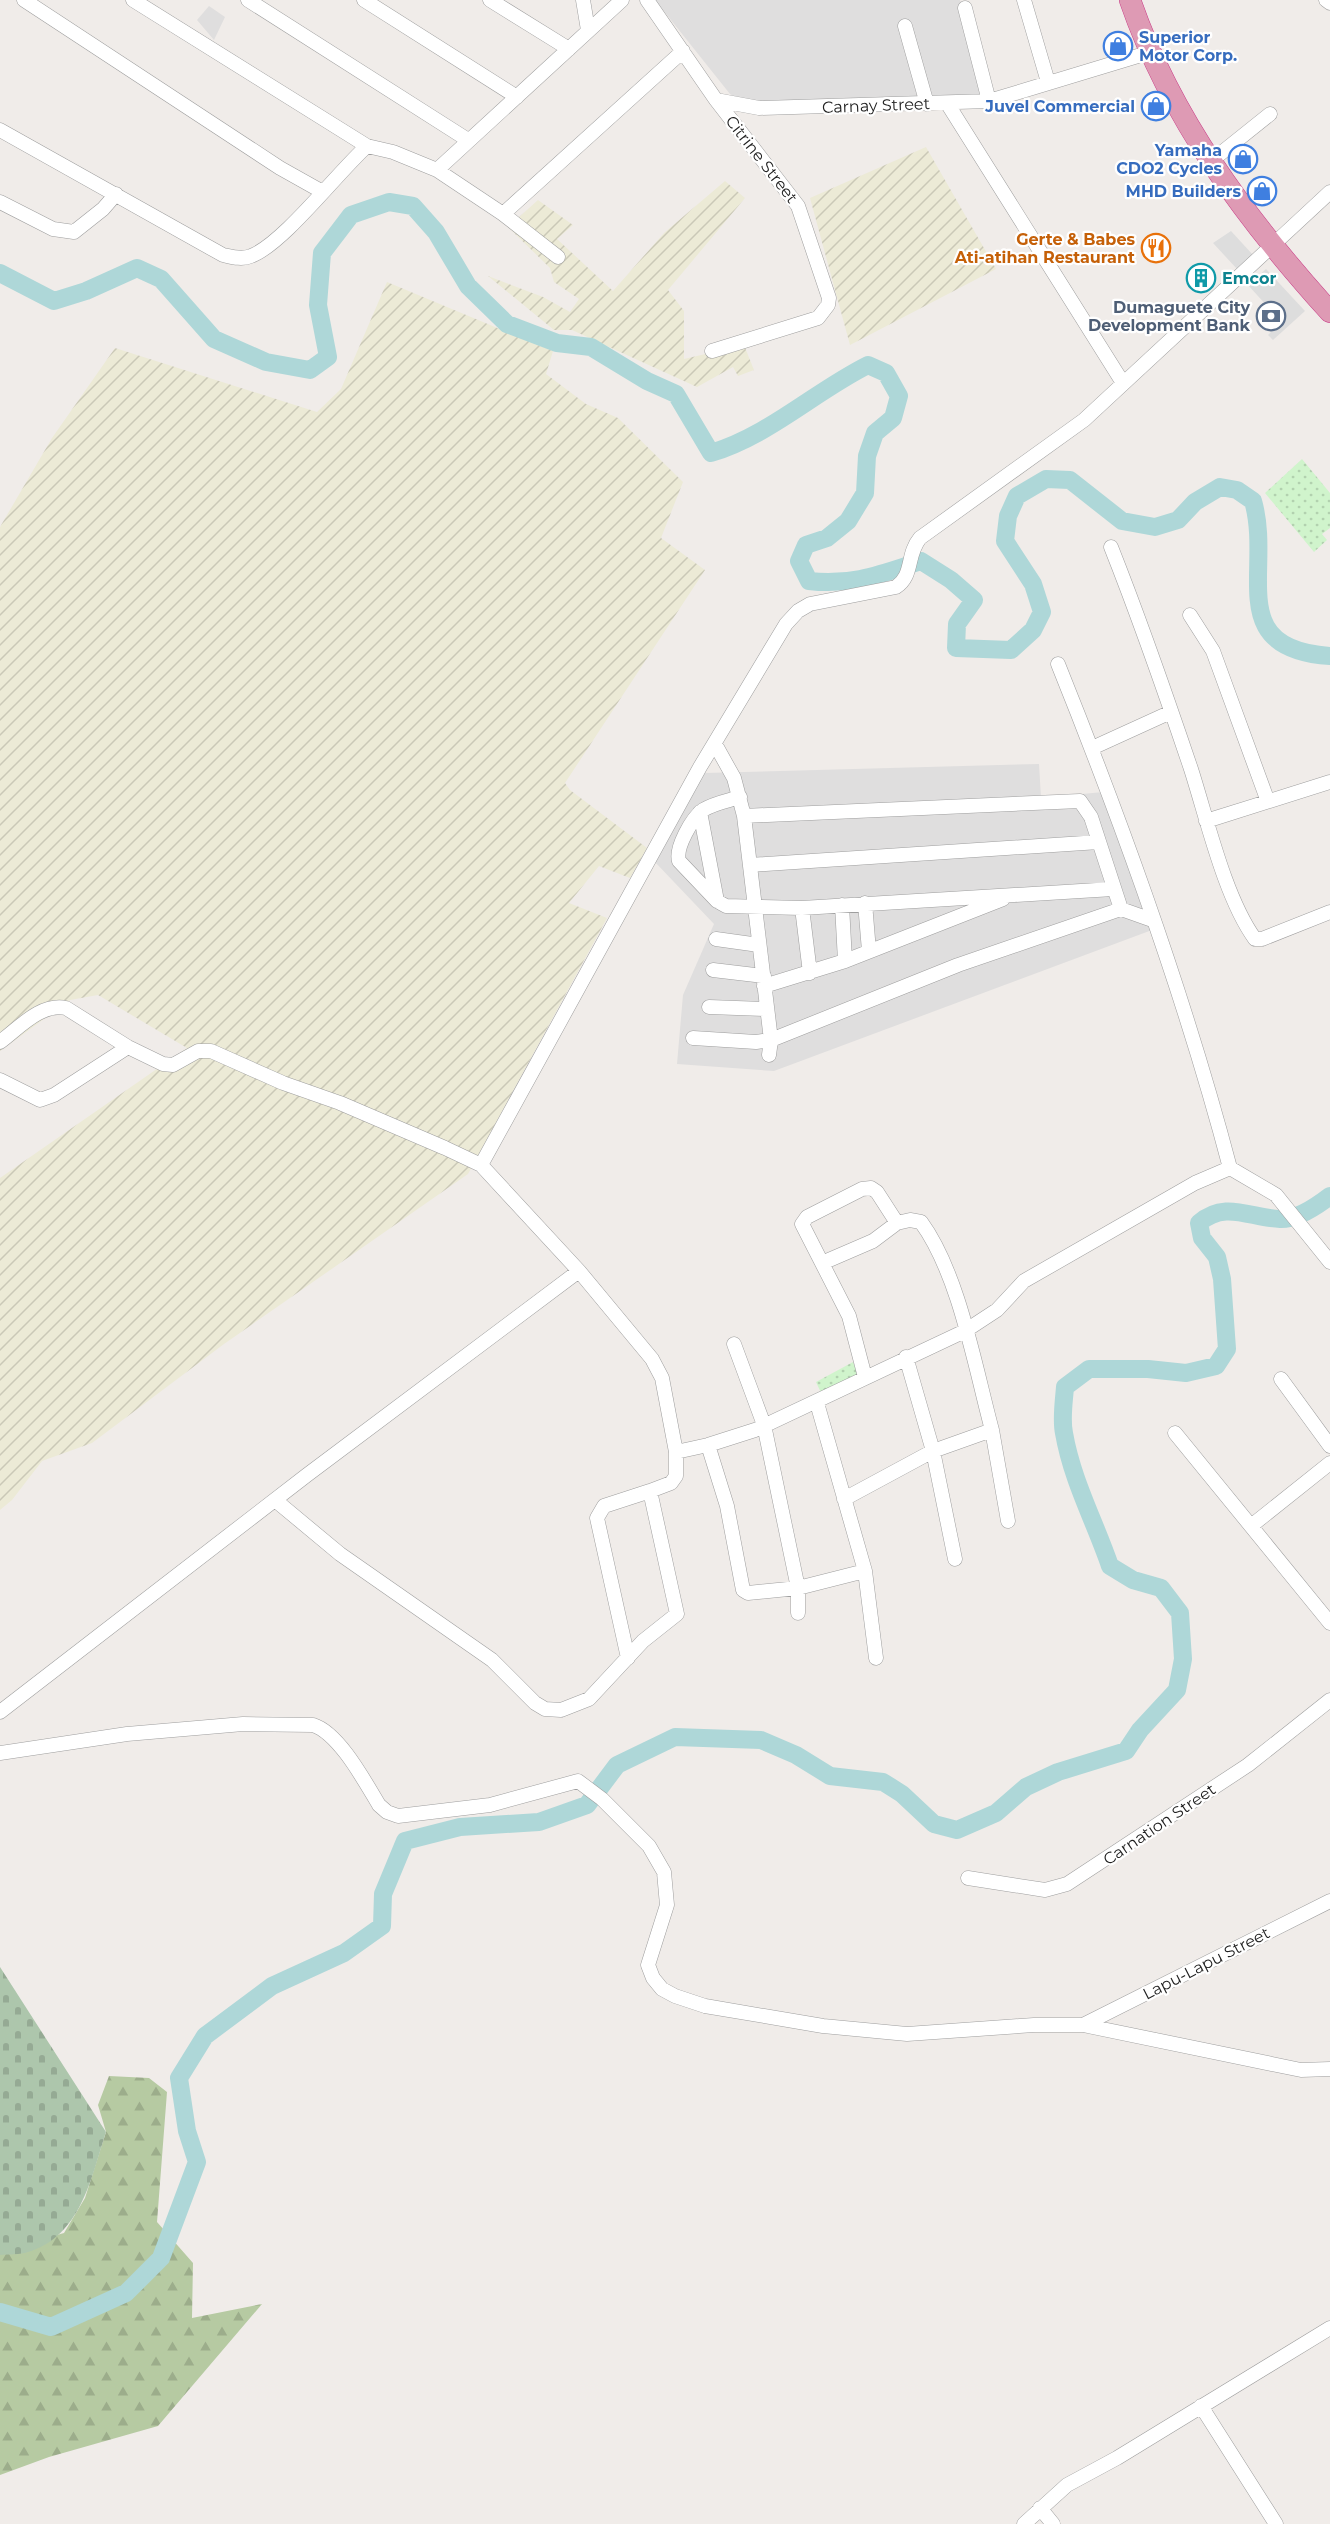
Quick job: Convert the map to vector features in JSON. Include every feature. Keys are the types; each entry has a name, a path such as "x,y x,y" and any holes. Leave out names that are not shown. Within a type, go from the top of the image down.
{"highway":[{"path":"1130,0 1168,87 1210,162 1272,247 1330,312"}],"street":[{"path":"24,0 271,162 321,191"},
{"path":"134,0 367,146 393,152 437,170 503,214 558,257"},
{"path":"248,0 468,140"},
{"path":"364,0 517,97"},
{"path":"490,0 569,49"},
{"path":"513,0 515,15"},
{"path":"583,0 588,30"},
{"path":"437,170 622,0"},
{"path":"647,0 716,100"},
{"path":"1024,0 1048,82"},
{"path":"1326,0 1330,3"},
{"path":"965,8 989,101"},
{"path":"905,26 927,104"},
{"path":"503,214 683,51"},
{"name":"Carnay Street","path":"716,100 759,108 989,101 1151,52"},
{"name":"Citrine Street","path":"712,351 818,318 828,305 829,298 798,206 716,100"},
{"path":"947,103 1123,383"},
{"path":"1210,162 1270,114"},
{"path":"0,130 223,255 238,258 251,256 279,237 367,146"},
{"path":"481,1165 715,744 786,624 798,611 810,604 896,587 904,581 909,574 911,554 920,538 1084,420 1330,192"},
{"path":"0,202 53,229 74,232 103,209 116,194"},
{"path":"1111,547 1171,712 1236,903 1255,939 1262,939 1330,912"},
{"path":"1190,615 1213,651 1267,799"},
{"path":"1058,664 1092,748 1205,1073 1230,1168 1276,1195 1289,1208 1330,1262"},
{"path":"1092,748 1171,712"},
{"path":"715,744 734,778 744,816 771,1040 769,1055"},
{"path":"1206,820 1267,799 1330,782"},
{"path":"740,797 714,804 700,812 681,845 678,857 717,901 735,908 802,908 1113,889"},
{"path":"744,816 1080,801 1087,808 1121,909"},
{"path":"700,812 717,901"},
{"path":"750,865 1099,842"},
{"path":"713,970 764,981 810,973 1016,894"},
{"path":"866,903 869,951"},
{"path":"842,905 845,961"},
{"path":"802,908 810,973"},
{"path":"693,1038 756,1042 771,1040 958,965 1121,909 1152,920"},
{"path":"716,939 759,945"},
{"path":"0,1041 45,1008 55,1006 78,1013 128,1047 168,1066 198,1051 212,1050 283,1083 372,1116 481,1165 579,1271 652,1359 662,1378 676,1452 675,1479 650,1491 604,1506 597,1518 628,1658"},
{"path":"709,1007 766,1010"},
{"path":"0,1080 40,1100 54,1095 128,1047"},
{"path":"676,1452 708,1445 765,1425 817,1403 865,1377 964,1331 997,1310 1024,1281 1195,1183 1230,1168"},
{"path":"865,1377 849,1316 802,1227 804,1220 812,1214 862,1189 871,1188 877,1192 897,1223"},
{"path":"822,1263 873,1241 897,1223 918,1220 924,1226 951,1285 992,1430 1008,1521"},
{"path":"0,1712 275,1500 579,1271"},
{"path":"734,1344 765,1425 798,1588 798,1612"},
{"path":"906,1358 933,1451 955,1559"},
{"path":"1281,1379 1330,1446"},
{"path":"817,1403 865,1571 876,1658"},
{"path":"844,1499 933,1451 992,1430"},
{"path":"1175,1433 1330,1623"},
{"path":"708,1445 727,1506 743,1590 748,1593 798,1588 865,1571"},
{"path":"1251,1526 1330,1463"},
{"path":"275,1500 340,1554 492,1660 535,1703 545,1709 561,1710 589,1699 643,1641 677,1614 650,1491"},
{"name":"Carnation Street","path":"968,1878 1046,1890 1067,1884 1248,1765 1330,1700"},
{"path":"0,1753 127,1734 243,1724 313,1725 321,1727 343,1750 379,1805 387,1812 398,1816 490,1805 578,1781 587,1785 649,1846 664,1872 667,1905 648,1965 653,1978 662,1989 675,1996 705,2006 824,2026 908,2034 1034,2025 1083,2025 1283,2066 1330,2069"},
{"name":"Lapu-Lapu Street","path":"1083,2025 1330,1901"},
{"path":"1024,2524 1067,2485 1117,2458 1330,2328"},
{"path":"1201,2406 1276,2524"},
{"path":"1040,2508 1053,2524"}],"shaded area":[{"path":"655,0 960,0 989,98 750,106 730,94"},
{"path":"209,6 225,17 214,40 197,20"},
{"path":"926,147 996,269 850,345 810,198"},
{"path":"725,181 745,198 668,290 684,311 684,359 744,345 754,370 738,376 733,367 697,387 572,330 554,330 488,276 543,297 570,312 579,299 554,282 550,268 508,227 538,200 573,225 557,239 613,291 664,233"},
{"path":"1231,231 1253,255 1237,269 1213,243"},
{"path":"1266,269 1305,311 1273,340 1268,335 1276,327 1276,316 1248,285"},
{"path":"387,282 553,351 546,374 586,404 618,418 683,482 661,538 705,570 565,783 570,790 647,848 630,878 599,866 569,903 607,918 468,1174 224,1344 92,1443 42,1461 12,1500 0,1510 0,1178 187,1048 98,995 70,1000 0,1051 0,527 52,438 115,348 317,412 341,389"},
{"path":"1039,764 1041,798 1103,792 1152,930 774,1071 677,1064 683,995 714,924 654,861 704,773"}],"green space":[{"path":"1302,459 1330,493 1330,528 1322,534 1327,540 1314,552 1265,493"},
{"path":"853,1362 859,1377 823,1397 816,1382"},
{"path":"0,1967 106,2132 89,2186 72,2219 60,2233 46,2244 28,2252 0,2255"},
{"path":"109,2076 149,2078 167,2092 157,2222 193,2263 192,2318 262,2304 158,2426 49,2457 0,2475 0,2251 64,2233 85,2198 106,2132 98,2105"}],"waterway":[{"path":"0,273 54,301 86,291 137,268 161,279 214,339 266,362 310,370 328,357 318,305 322,253 351,215 389,202 413,206 436,232 468,286 507,324 557,343 591,347 647,381 676,394 711,453 753,435 868,365 886,373 899,396 893,418 875,433 867,456 865,493 848,521 827,538 806,545 799,561 809,581 853,580 921,561 951,580 974,600 957,624 956,648 1011,650 1033,630 1042,612 1033,584 1005,541 1008,516 1017,496 1046,479 1070,480 1122,521 1155,527 1178,520 1195,502 1220,487 1237,490 1253,501 1258,527 1259,602 1264,622 1276,639 1297,650 1330,656"},
{"path":"0,2312 51,2327 126,2293 161,2258 197,2162 187,2131 179,2078 205,2036 272,1986 344,1953 382,1926 383,1894 405,1841 460,1827 539,1822 587,1805 617,1765 675,1737 761,1740 796,1755 830,1776 883,1782 902,1794 934,1824 957,1830 996,1813 1026,1787 1058,1772 1126,1751 1140,1730 1177,1690 1183,1659 1180,1613 1161,1588 1133,1580 1110,1566 1072,1467 1063,1422 1065,1387 1089,1369 1148,1369 1186,1373 1216,1366 1227,1349 1222,1279 1217,1257 1202,1238 1199,1223 1209,1216 1228,1211 1286,1219 1307,1212 1330,1196"}],"place":[{"name":"Superior Motor Corp.","path":"1118,46"},
{"name":"Juvel Commercial","path":"1156,106"},
{"name":"Yamaha CDO2 Cycles","path":"1243,159"},
{"name":"MHD Builders","path":"1262,191"},
{"name":"Gerte & Babes Ati-atihan Restaurant","path":"1156,248"},
{"name":"Emcor","path":"1201,278"},
{"name":"Dumaguete City Development Bank","path":"1271,316"}]}
